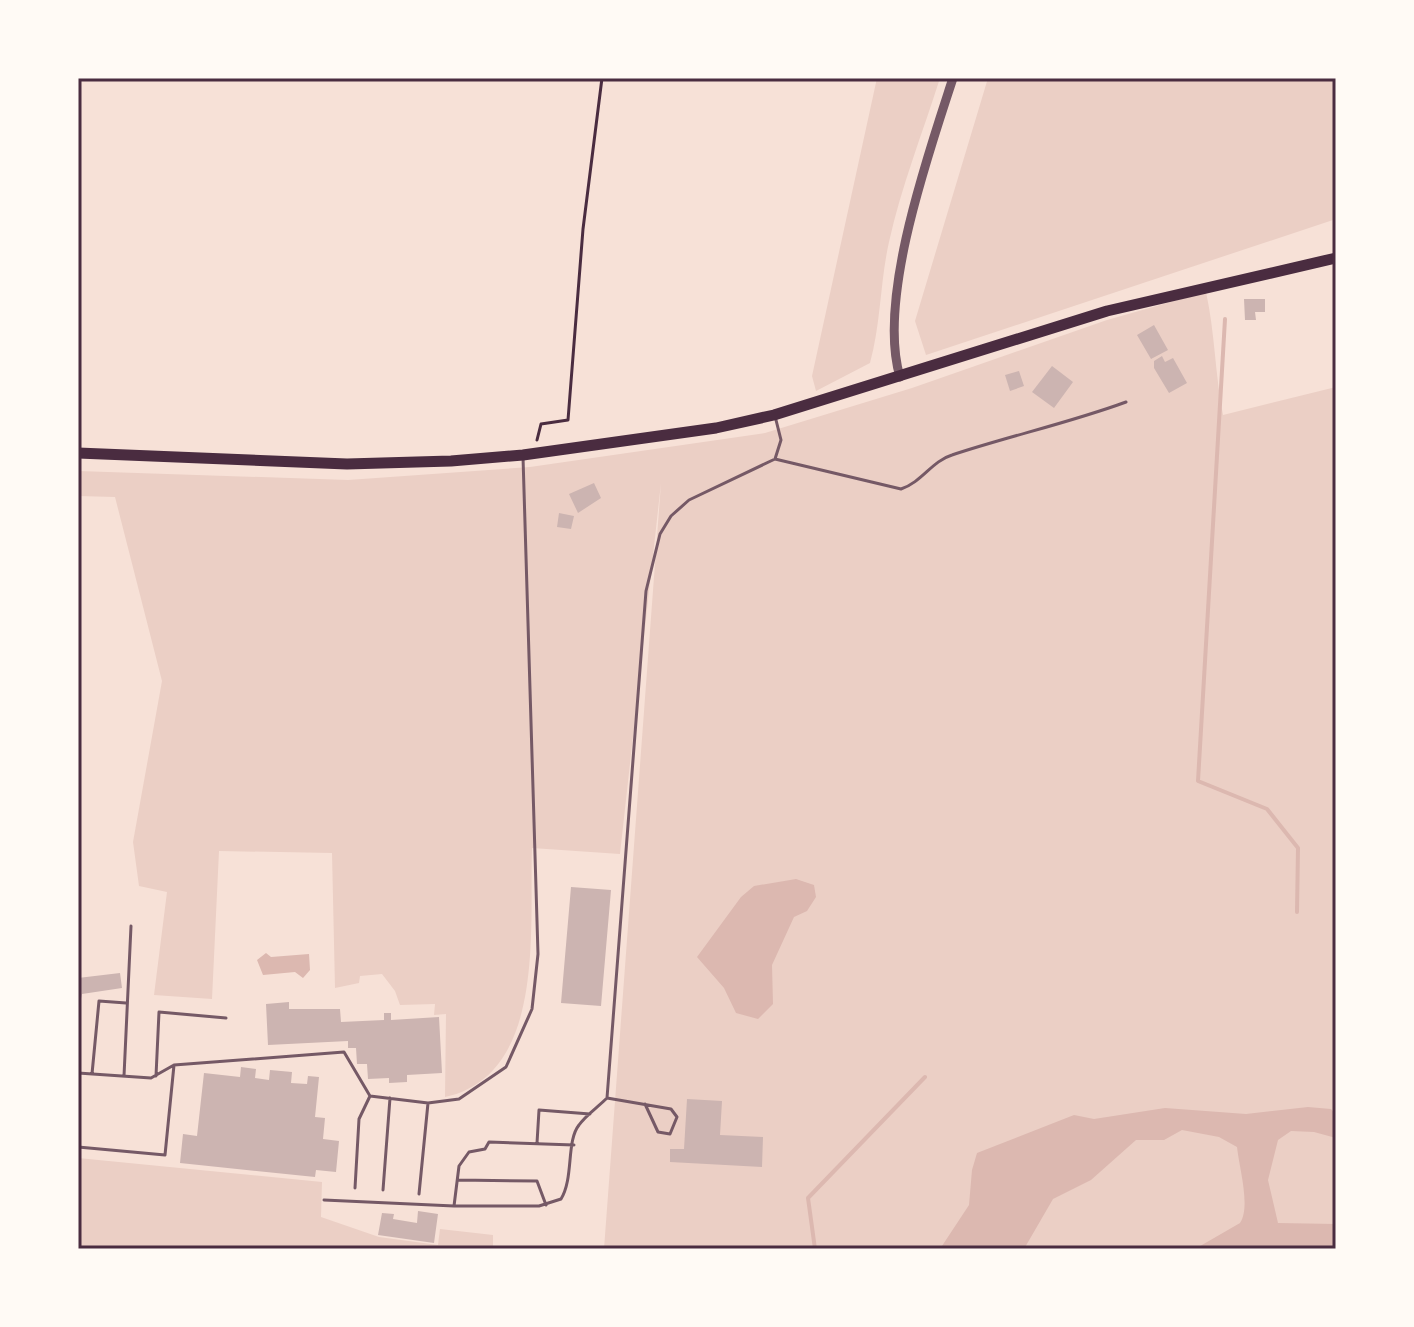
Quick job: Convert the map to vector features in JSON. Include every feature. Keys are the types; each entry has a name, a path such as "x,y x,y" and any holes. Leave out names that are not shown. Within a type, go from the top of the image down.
{"main road":[{"path":"78,453 347,464 528,454 716,428 774,415 1107,311 1336,258"}],"street":[{"path":"900,377 894,349 894,321 901,270 933,139 953,78"}],"lane":[{"path":"324,1200 481,1209 546,1205 561,1199 568,1189 576,1127 607,1098 646,591 655,552 671,516 689,500 775,459 901,489 917,483 949,455 1078,420 1126,402"},
{"path":"774,415 781,440 775,459"},
{"path":"370,1096 428,1103 459,1099 506,1067 532,1009 538,954 528,454"},
{"path":"124,1076 131,926"},
{"path":"92,1074 99,1001 127,1003"},
{"path":"156,1076 159,1012 226,1018"},
{"path":"78,1073 156,1076 174,1065 344,1052 370,1096"},
{"path":"78,1147 165,1155 174,1065"},
{"path":"355,1188 359,1119 370,1096"},
{"path":"383,1190 390,1098"},
{"path":"607,1098 645,1104 671,1109 676,1113 674,1130 670,1134 658,1132 645,1104"},
{"path":"419,1194 428,1103"},
{"path":"537,1143 539,1110 591,1114"},
{"path":"454,1206 462,1158 485,1149 489,1142 574,1145"},
{"path":"458,1180 537,1181 546,1205"}],"path":[{"path":"528,454 541,424 568,420 583,229 602,78"}],"shaded area":[{"path":"877,78 940,78 894,221 870,363 816,391 812,376"},
{"path":"988,78 1336,78 1336,219 926,355 915,321"},
{"path":"1206,292 1223,415 1336,387 1336,1249 604,1249 661,483 620,854 532,848 530,956 526,994 517,1029 501,1060 478,1083 445,1097 446,1014 434,1015 435,1004 400,1005 395,991 382,974 360,976 359,983 335,988 332,853 219,851 212,999 154,995 167,892 139,886 133,842 162,681 115,497 78,496 78,471 348,480 530,467 765,433 912,388 1107,320"},
{"path":"796,879 814,885 816,897 807,911 794,917 772,965 773,1004 758,1019 736,1013 724,988 697,957 741,897 754,886"},
{"path":"266,953 271,957 309,954 310,970 303,978 295,972 263,975 257,960"},
{"path":"1308,1107 1331,1109 1336,1115 1336,1138 1314,1132 1291,1131 1278,1140 1268,1180 1278,1223 1336,1224 1336,1249 1195,1249 1240,1223 1244,1207 1243,1186 1237,1147 1219,1137 1182,1130 1164,1140 1136,1140 1091,1180 1053,1199 1024,1249 940,1249 969,1205 977,1153 1074,1115 1094,1119 1165,1108 1246,1114"},
{"path":"78,1158 322,1182 321,1217 379,1237 438,1245 440,1229 493,1235 493,1249 78,1249"}],"building":[{"path":"1244,299 1265,299 1265,312 1255,312 1256,320 1245,320"},
{"path":"1154,325 1168,350 1151,359 1137,335"},
{"path":"1162,356 1165,362 1173,358 1187,383 1169,393 1154,368 1154,361"},
{"path":"1052,366 1073,382 1054,408 1032,392"},
{"path":"1019,371 1024,386 1010,391 1005,375"},
{"path":"594,483 601,498 578,513 569,494"},
{"path":"559,513 574,516 571,529 557,527"},
{"path":"571,887 611,890 601,1006 561,1003"},
{"path":"120,973 122,988 82,994 78,1013 78,978"},
{"path":"289,1002 289,1009 340,1009 341,1022 384,1020 384,1013 391,1013 391,1020 439,1017 442,1073 407,1075 407,1082 389,1083 389,1078 368,1079 367,1064 357,1064 356,1048 348,1048 348,1041 268,1045 266,1004"},
{"path":"241,1067 256,1069 255,1078 269,1080 270,1070 292,1072 291,1083 307,1084 308,1076 319,1077 315,1117 325,1118 323,1139 339,1141 336,1172 316,1170 315,1177 180,1163 183,1134 197,1136 204,1073 240,1077"},
{"path":"687,1099 722,1101 720,1135 763,1137 762,1167 670,1162 670,1149 684,1149"},
{"path":"418,1211 438,1214 434,1243 378,1235 382,1213 394,1214 393,1219 417,1223"}],"waterway":[{"path":"1225,319 1198,781 1267,809 1298,848 1297,912"},
{"path":"815,1249 808,1198 925,1077"}]}
